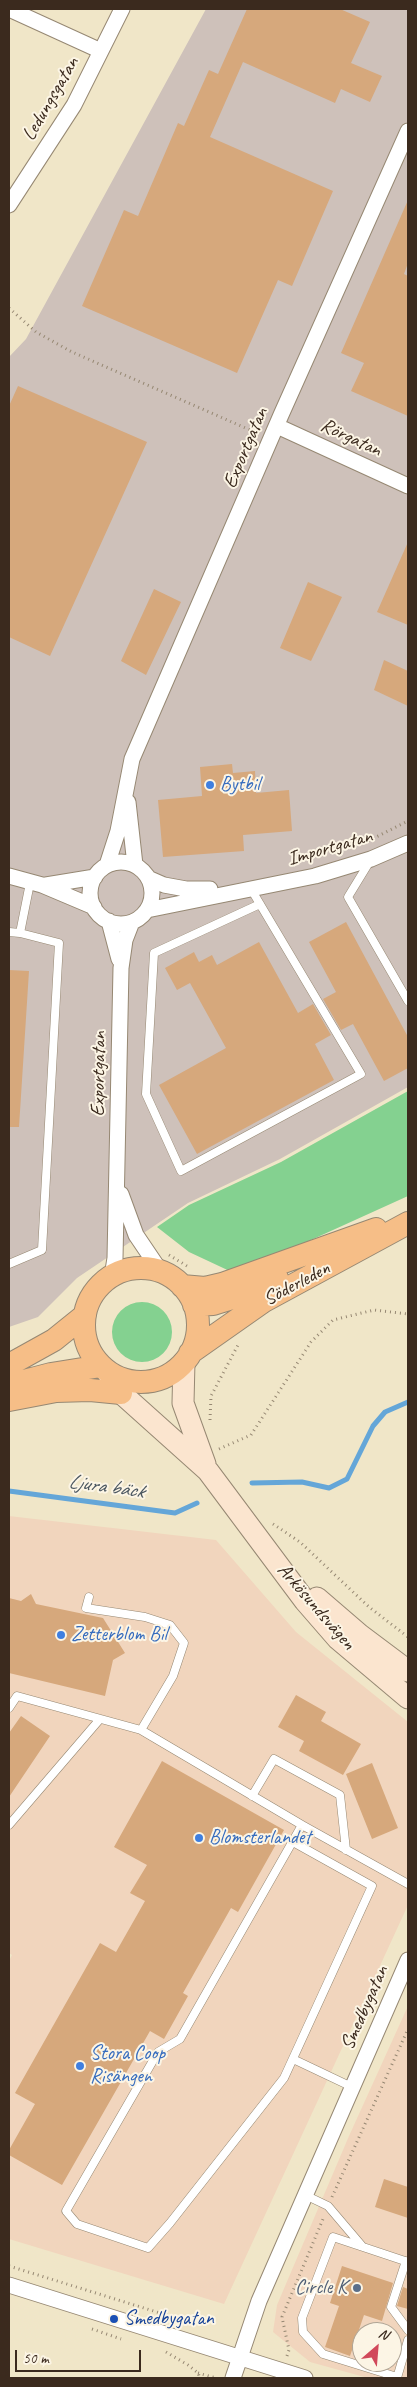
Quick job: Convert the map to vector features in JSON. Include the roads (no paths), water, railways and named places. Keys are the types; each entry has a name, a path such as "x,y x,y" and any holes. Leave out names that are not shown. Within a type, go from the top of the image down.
{"main road":[{"name":"Söderleden","path":"190,1287 213,1304 251,1291 377,1228 408,1218"},
{"name":"Söderleden","path":"104,1368 122,1379 140,1382 164,1377 239,1317 264,1301 408,1224"},
{"path":"104,1368 89,1348 84,1326 85,1314 94,1292 112,1277 164,1262 190,1287 198,1321 196,1337 187,1358"},
{"path":"9,1365 54,1340 85,1314"},
{"name":"Arkösundsvägen","path":"187,1358 183,1403 196,1443 208,1471"},
{"path":"9,1385 51,1374 104,1368"},
{"name":"Arkösundsvägen","path":"104,1368 121,1393 208,1471 305,1602 338,1639 408,1698"},
{"path":"9,1400 56,1392 90,1390 121,1393"},
{"name":"Arkösundsvägen","path":"270,1554 360,1636 408,1671"}],"street":[{"path":"9,9 101,51"},
{"name":"Ledungsgatan","path":"9,206 74,105 122,9"},
{"name":"Exportgatan","path":"108,866 114,850 132,759 408,131"},
{"name":"Rörgatan","path":"274,433 408,486"},
{"name":"Exportgatan","path":"127,783 135,866"},
{"name":"Importgatan","path":"147,910 167,904 315,876 370,859 408,843"},
{"path":"9,876 36,884 94,907 109,921 120,924 132,922 147,910 152,894 148,878 135,866 126,862 108,866 95,877 74,882 36,884"},
{"path":"94,907 91,892 95,877"},
{"name":"Importgatan","path":"148,878 164,885 186,889 256,888"},
{"name":"Exportgatan","path":"109,921 116,942 120,968"},
{"name":"Exportgatan","path":"112,1277 115,1267 120,968 125,940 132,922"},
{"name":"Exportgatan","path":"117,1181 136,1235 164,1262"},
{"name":"Smedbygatan","path":"233,2378 259,2301 408,1960"},
{"path":"9,2284 305,2378"}],"lane":[{"path":"370,859 348,897 408,1001"},
{"path":"20,933 36,884"},
{"path":"256,888 260,904 361,1074 181,1171 146,1094 154,953 260,904"},
{"path":"9,932 59,943 42,1250 9,1264"},
{"path":"89,1597 86,1608 145,1617 170,1625 184,1643 173,1676 141,1730"},
{"path":"9,1708 18,1696 141,1730 302,1825 408,1884"},
{"path":"9,1825 100,1719"},
{"path":"252,1796 274,1759 340,1795 346,1850"},
{"path":"293,1842 372,1886 284,2078 170,2223 148,2248 77,2224 66,2211 158,2052 180,2039 302,1825"},
{"path":"293,2060 352,2087"},
{"path":"305,2195 328,2206 364,2247"},
{"path":"408,2330 391,2307 407,2262 333,2236 302,2318 303,2332 323,2354 397,2378 408,2340"}],"waterway":[{"name":"Ljura bäck","path":"252,1483 302,1482 329,1488 347,1479 373,1426 385,1412 408,1402"},
{"name":"Ljura bäck","path":"9,1491 175,1513 197,1503"}],"place":[{"name":"Bytbil","path":"210,785"},
{"name":"Zetterblom Bil","path":"61,1635"},
{"name":"Blomsterlandet","path":"199,1838"},
{"name":"Stora Coop Risängen","path":"80,2066"},
{"name":"Circle K","path":"357,2288"},
{"name":"Smedbygatan","path":"114,2319"}]}
